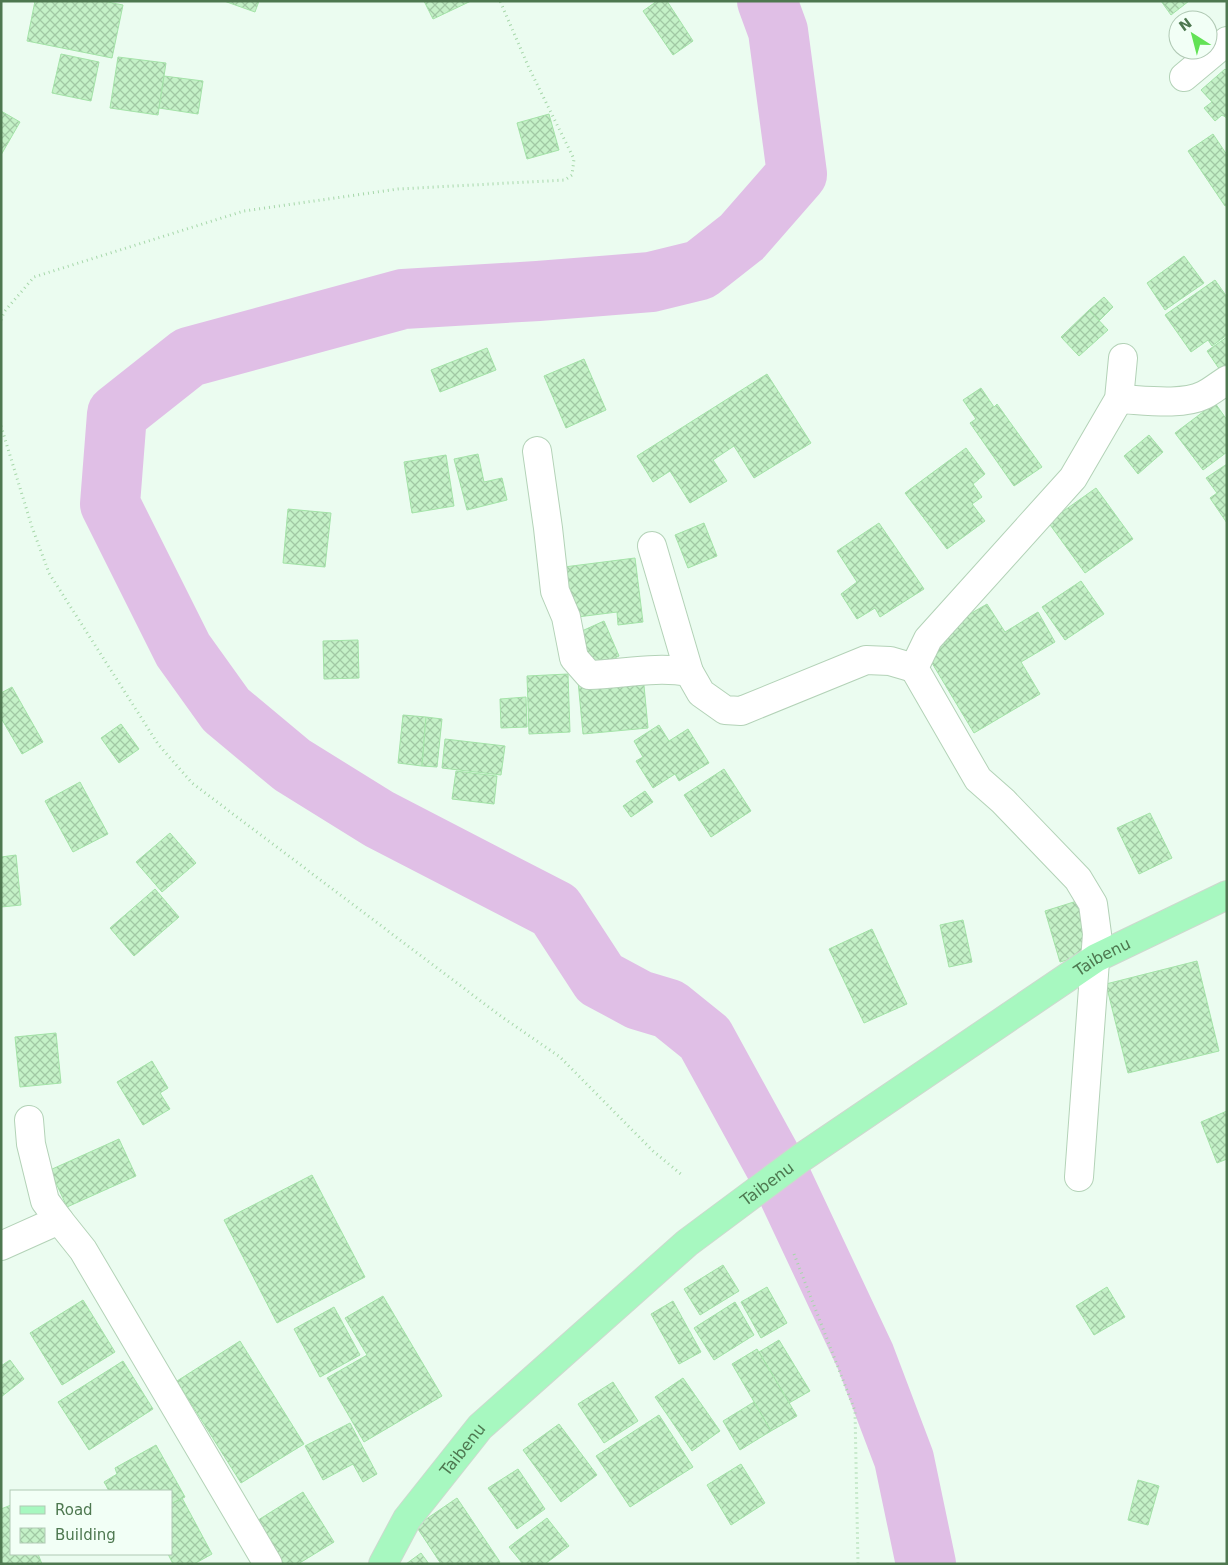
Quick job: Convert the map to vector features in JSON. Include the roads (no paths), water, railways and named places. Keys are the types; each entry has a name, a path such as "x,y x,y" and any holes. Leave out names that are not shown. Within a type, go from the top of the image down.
{"main road":[{"name":"Taibenu","path":"383,1564 407,1519 480,1427 687,1243 801,1158 1096,958 1227,895"}],"street":[{"path":"1184,76 1227,41"},
{"path":"914,668 928,639 1073,478 1119,399 1123,358"},
{"path":"1119,399 1186,400 1203,395 1227,380"},
{"path":"537,451 555,591 566,617 574,658 589,675 644,670 689,672"},
{"path":"652,546 689,672 701,693 724,710 741,711 866,660 890,661 914,668 978,779 1003,801 1078,879 1093,904 1097,934 1079,1177"},
{"path":"29,1120 33,1152 46,1201 83,1250 268,1564"},
{"path":"1,1246 59,1220"}],"waterway":[{"path":"767,1 778,31 797,174 742,237 700,270 651,282 403,299 189,357 117,414 110,504 183,650 226,710 292,765 379,819 555,910 600,979 639,1000 669,1009 705,1038 778,1171 865,1356 904,1459 926,1564"}]}
